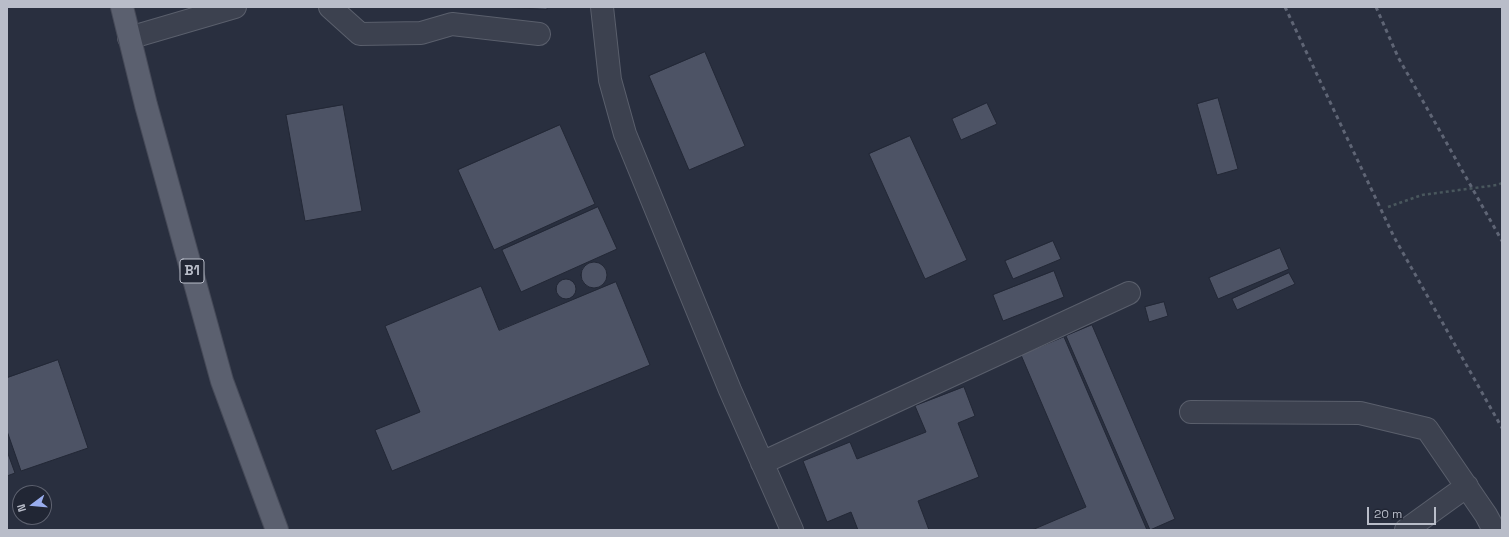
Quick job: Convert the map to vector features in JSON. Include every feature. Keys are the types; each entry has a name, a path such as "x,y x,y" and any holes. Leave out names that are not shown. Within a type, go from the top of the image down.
{"main road":[{"name":"B1","path":"122,7 146,105 222,381 277,530"}],"lane":[{"path":"129,38 235,7"},
{"path":"330,7 360,34 421,33 452,24 539,34"},
{"path":"602,7 610,80 626,134 724,376 792,530"},
{"path":"762,463 1130,293"},
{"path":"1191,412 1360,413 1427,429 1467,486 1494,530"},
{"path":"1406,530 1467,486"}],"path":[{"path":"1388,207 1422,195 1497,185 1502,183"}],"building":[{"path":"501,7 547,7 547,9"},
{"path":"705,52 745,146 689,170 649,76"},
{"path":"1218,98 1238,169 1217,175 1197,104"},
{"path":"987,103 997,124 961,140 952,119"},
{"path":"343,105 362,211 305,221 286,115"},
{"path":"560,125 595,204 494,250 458,170"},
{"path":"910,136 967,260 925,279 869,154"},
{"path":"598,207 617,249 521,292 502,250"},
{"path":"1053,241 1061,259 1013,279 1005,261"},
{"path":"1280,248 1289,269 1218,299 1209,278"},
{"path":"594,262 603,266 607,275 603,284 594,288 585,284 581,275 585,266"},
{"path":"1054,271 1064,297 1003,321 993,295"},
{"path":"1289,273 1295,284 1237,310 1232,299"},
{"path":"566,279 573,282 576,289 573,296 566,299 559,296 556,289 559,282"},
{"path":"616,282 650,365 392,471 375,430 420,412 385,326 481,286 499,330"},
{"path":"1164,302 1168,316 1149,322 1145,307"},
{"path":"1092,325 1175,519 1150,530 1066,336"},
{"path":"1064,337 1147,530 1032,530 1086,507 1021,355"},
{"path":"58,360 88,448 21,471 7,431 7,378"},
{"path":"964,387 975,416 958,423 979,477 918,501 929,530 858,530 851,512 827,522 803,461 850,442 857,459 926,432 915,406"},
{"path":"7,451 15,473 7,476"}],"railway":[{"path":"1285,7 1394,237 1502,428"},
{"path":"1376,7 1398,57 1502,241"}]}
